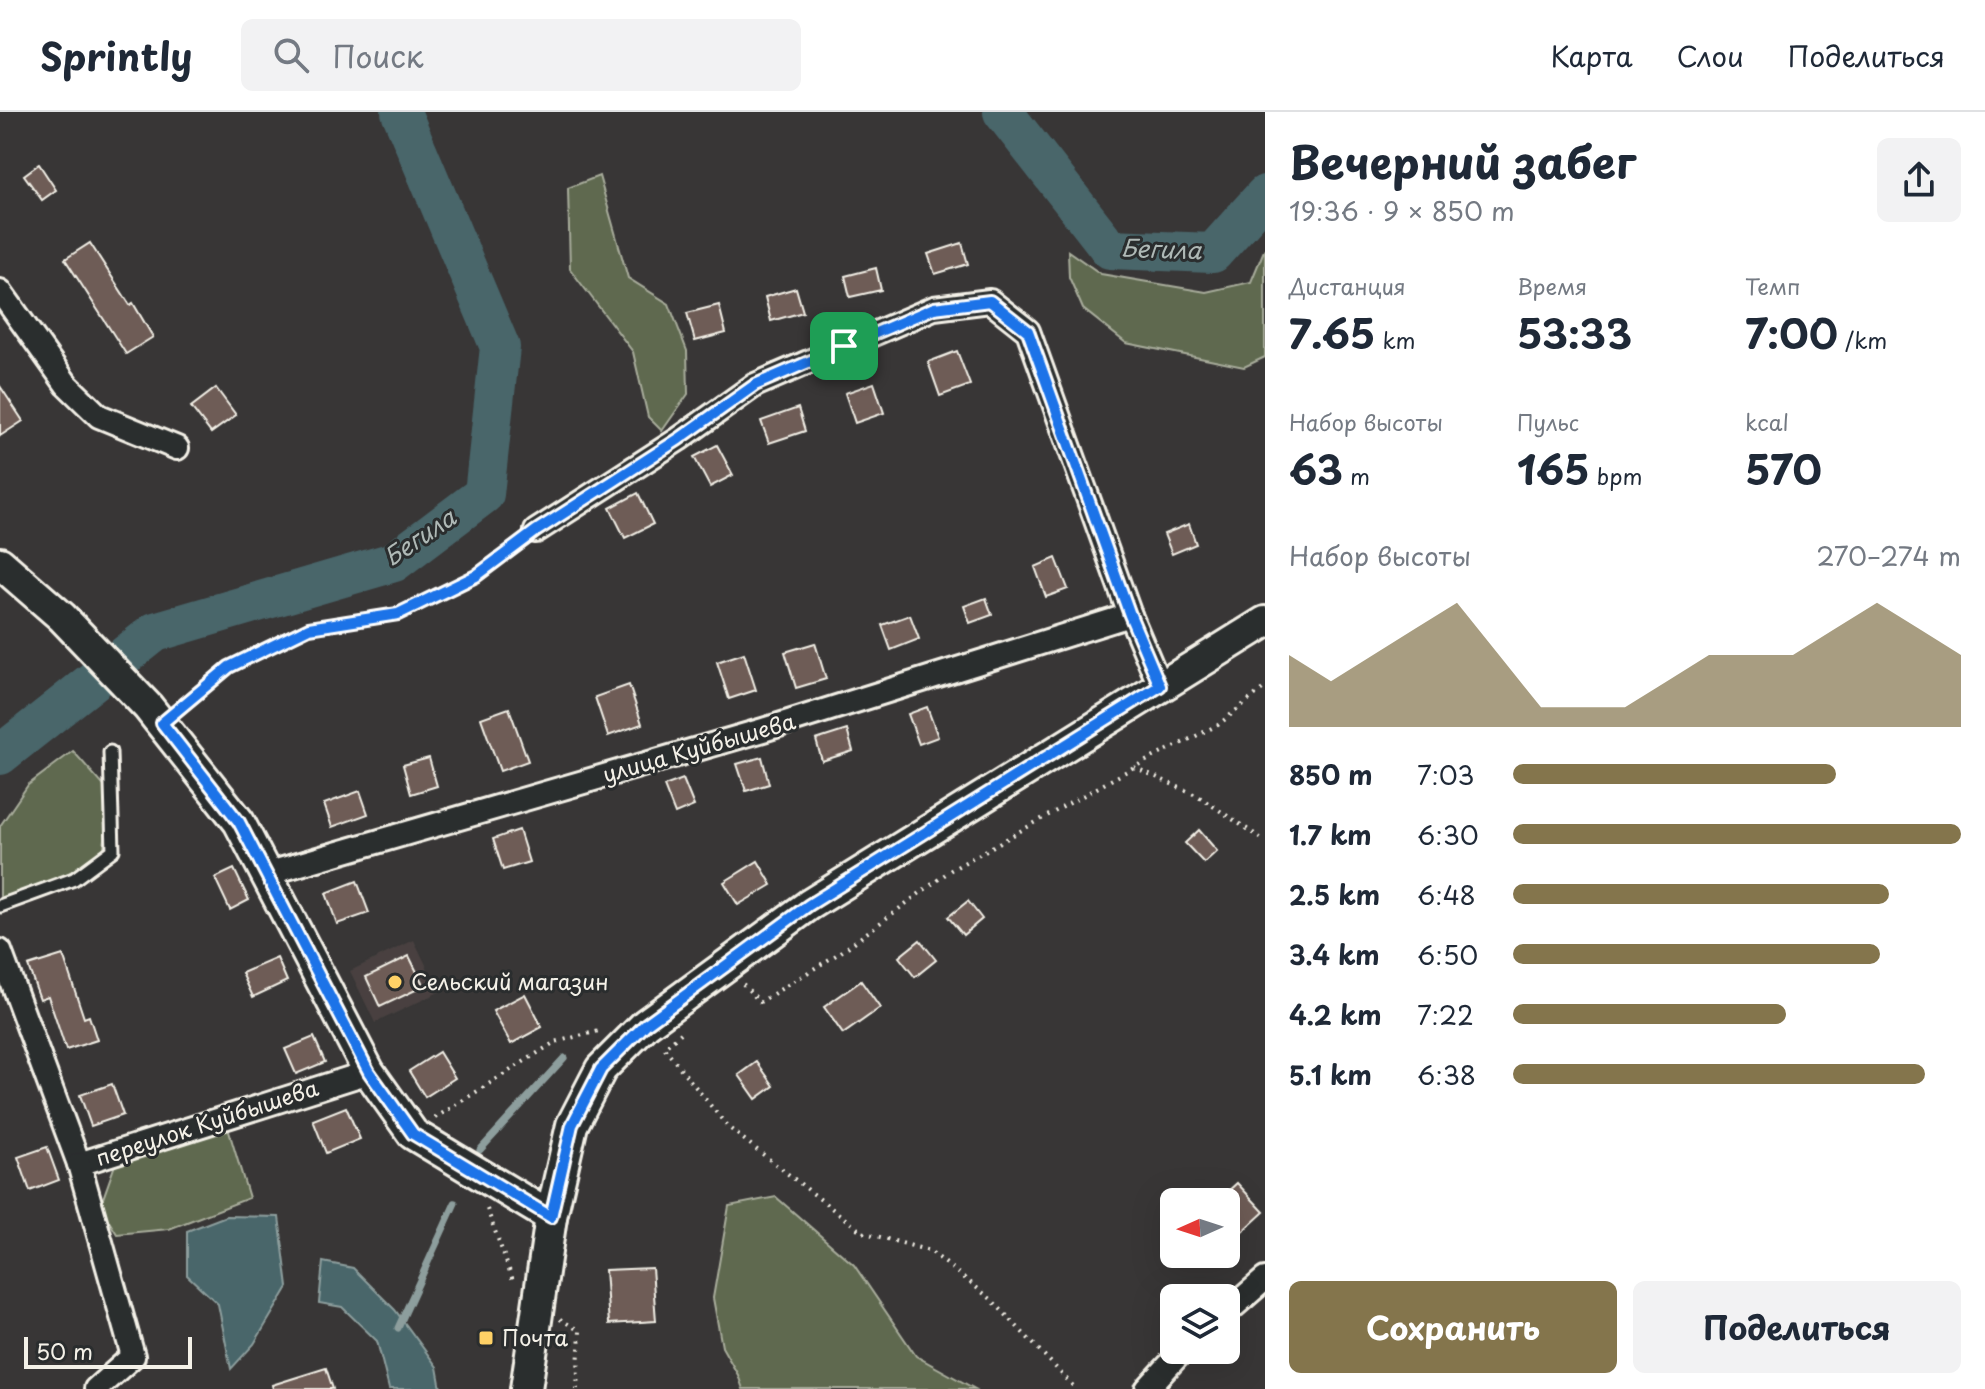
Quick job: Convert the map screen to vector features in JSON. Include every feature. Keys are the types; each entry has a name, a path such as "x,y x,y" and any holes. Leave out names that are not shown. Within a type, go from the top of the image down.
{"street":[{"path":"0,291 67,385 99,416 177,448"},
{"path":"536,531 679,439 755,385 934,308 990,301 1028,331 1130,615 1160,686"},
{"path":"0,563 62,617 155,715 239,822 369,1072 413,1134 551,1217"},
{"name":"улица Куйбышева","path":"266,874 763,730 1130,615"},
{"path":"526,1389 551,1217 572,1125 601,1069 646,1024 809,905 1265,622"},
{"name":"переулок Куйбышева","path":"0,951 79,1164 369,1072"},
{"path":"79,1164 133,1356 96,1389"},
{"path":"1240,1301 1265,1279"},
{"path":"1147,1389 1170,1364"}],"lane":[{"path":"0,906 74,879 113,850 110,752"}],"path":[{"path":"155,715 229,667 309,628 398,614 476,576 536,531"},
{"path":"742,983 760,1002 841,952 951,870 1134,767 1218,725 1265,687"},
{"path":"1134,767 1198,796 1265,841"},
{"path":"413,1134 452,1105 555,1042 614,1027"},
{"path":"686,1029 664,1048 728,1127 862,1232 930,1251 991,1299 1076,1389"},
{"path":"482,1196 519,1296 580,1331 577,1389"}],"shaded area":[{"path":"414,940 439,992 375,1023 350,971"}],"green space":[{"path":"599,176 628,278 669,304 687,351 688,394 662,431 648,417 633,352 570,269 568,188"},
{"path":"1265,248 1265,357 1244,367 1126,343 1083,309 1069,277 1068,251 1101,274 1206,292 1251,282"},
{"path":"73,751 111,794 103,854 9,906 0,908 0,826 28,785"},
{"path":"228,1128 249,1198 169,1229 117,1234 100,1207 117,1159"},
{"path":"776,1197 854,1265 916,1356 975,1389 743,1389 722,1347 713,1298 729,1206"}],"water":[{"path":"226,1216 279,1217 288,1287 254,1344 231,1369 218,1304 187,1275 187,1231"},
{"path":"323,1262 353,1268 395,1310 437,1367 441,1389 389,1389 377,1341 342,1307 319,1303"}],"building":[{"path":"39,164 56,190 42,200 24,175"},
{"path":"90,243 153,337 126,354 65,259"},
{"path":"962,243 968,264 935,274 928,254"},
{"path":"876,268 881,290 850,297 845,276"},
{"path":"796,288 803,312 771,321 765,297"},
{"path":"719,305 726,333 695,341 687,313"},
{"path":"957,351 970,385 940,396 928,362"},
{"path":"874,383 884,413 855,423 845,393"},
{"path":"0,386 23,421 0,436"},
{"path":"216,388 236,415 211,433 191,407"},
{"path":"798,408 805,431 769,443 761,421"},
{"path":"717,445 733,475 710,487 694,457"},
{"path":"638,493 653,524 625,538 610,508"},
{"path":"1189,524 1196,544 1172,554 1164,534"},
{"path":"1056,558 1068,589 1046,597 1035,567"},
{"path":"986,598 992,615 970,623 964,606"},
{"path":"910,615 919,639 891,650 882,625"},
{"path":"815,643 826,679 796,688 785,652"},
{"path":"744,653 756,690 729,699 717,662"},
{"path":"629,685 642,724 608,736 595,697"},
{"path":"927,707 938,737 919,744 908,714"},
{"path":"509,708 528,761 500,771 481,718"},
{"path":"847,730 853,751 822,761 816,740"},
{"path":"762,757 769,784 746,791 737,764"},
{"path":"429,758 437,786 411,794 403,765"},
{"path":"683,779 694,806 675,814 664,786"},
{"path":"360,791 368,814 332,827 324,804"},
{"path":"519,830 529,862 503,870 493,839"},
{"path":"1199,830 1217,851 1204,863 1185,843"},
{"path":"758,861 772,885 738,905 724,882"},
{"path":"234,869 249,900 230,910 215,878"},
{"path":"357,881 369,913 337,924 326,893"},
{"path":"968,901 982,919 963,935 948,917"},
{"path":"920,940 936,960 915,977 899,957"},
{"path":"63,955 84,1018 89,1016 97,1040 66,1050 48,996 40,999 28,966"},
{"name":"Сельский магазин","path":"409,956 424,986 380,1007 366,977"},
{"path":"277,958 287,981 253,997 242,973"},
{"path":"861,981 880,1008 843,1034 824,1007"},
{"path":"525,994 542,1027 511,1044 493,1011"},
{"path":"314,1037 325,1062 296,1074 285,1049"},
{"path":"439,1052 455,1078 425,1097 409,1071"},
{"path":"757,1062 774,1086 756,1099 739,1075"},
{"path":"112,1084 123,1115 91,1126 80,1095"},
{"path":"346,1107 360,1139 326,1153 313,1120"},
{"path":"47,1147 59,1180 30,1191 18,1157"},
{"path":"1237,1183 1264,1212 1240,1234 1240,1188 1232,1188"},
{"path":"652,1268 656,1321 609,1324 605,1270"},
{"path":"326,1368 333,1389 273,1389 272,1385"}],"waterway":[{"name":"Бегила","path":"0,755 155,632 394,562 484,494 500,347 401,112"},
{"name":"Бегила","path":"1003,112 1110,249 1213,253 1265,195"},
{"path":"480,1150 564,1058"},
{"path":"398,1328 455,1203"}],"place":[{"name":"Сельский магазин","path":"395,982"},
{"name":"Почта","path":"486,1338"}],"route":[{"path":"990,301 1028,331 1130,615 1160,686 809,905 646,1024 601,1069 572,1125 551,1217 413,1134 369,1072 239,822 162,723 229,667 309,628 398,614 476,576 536,531 679,439 755,385 844,346 934,308 990,301"}]}
